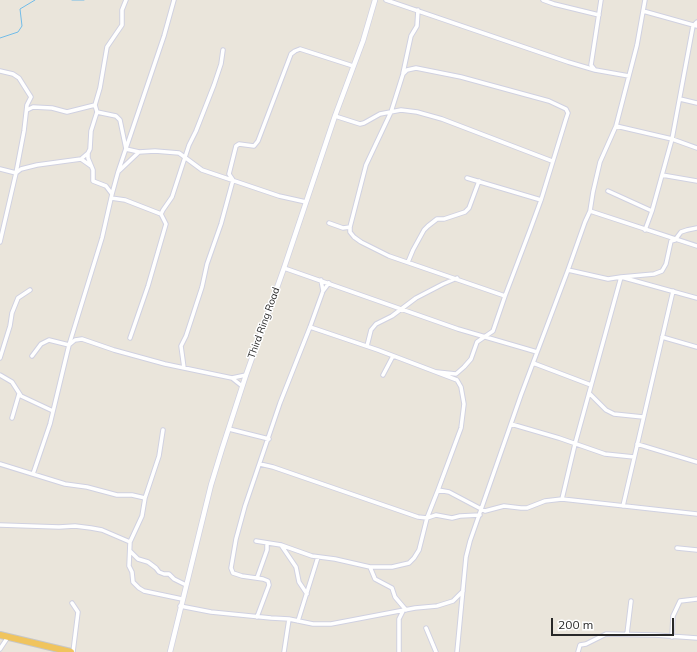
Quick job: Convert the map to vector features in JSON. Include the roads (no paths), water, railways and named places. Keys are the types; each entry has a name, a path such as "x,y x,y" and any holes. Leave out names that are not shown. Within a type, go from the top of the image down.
{"highway":[{"path":"0,635 72,652"}],"street":[{"path":"126,0 122,10 122,25 107,47 100,88 95,105 97,112 91,131 88,156 92,166 94,181 106,186 111,196 162,214 166,224 148,286 130,338"},
{"path":"33,474 53,411 69,345 102,238 118,172 174,0"},
{"name":"Third Ring Road","path":"170,652 180,606 211,485 242,386 284,268 335,116 363,40 375,0"},
{"path":"386,0 594,70 629,76"},
{"path":"543,0 599,15"},
{"path":"594,70 591,65 601,0"},
{"path":"458,652 466,557 470,541 537,352 590,211 600,162 616,126 637,45 646,0"},
{"path":"418,10 417,26 411,36 403,74 391,112 366,165 350,226 350,232 361,242 389,256 457,278 505,296"},
{"path":"644,10 695,26"},
{"path":"645,230 652,211 672,139 697,22"},
{"path":"184,368 181,346 186,336 202,287 207,264 221,224 233,180 229,174 236,146 239,144 254,146 258,142 291,54 295,51 300,49 353,66"},
{"path":"162,214 172,197 185,157 221,64 223,50"},
{"path":"403,74 407,70 416,68 443,73 549,101 566,109 568,114 541,200 493,330 486,337 477,342 471,359 456,374 437,372"},
{"path":"0,71 13,74 19,78 31,97 27,105 16,173 0,242"},
{"path":"680,99 697,103"},
{"path":"27,110 33,107 52,108 67,112 95,105"},
{"path":"335,116 360,124 380,114 401,110 409,111 442,119 552,161"},
{"path":"97,112 116,116 120,120 126,149"},
{"path":"616,126 672,139 697,148"},
{"path":"126,149 139,152 179,153 202,170 279,196 306,202"},
{"path":"118,172 139,152"},
{"path":"0,170 16,173 21,169 81,159 88,156"},
{"path":"81,159 92,166"},
{"path":"662,175 697,181"},
{"path":"467,178 541,200"},
{"path":"408,262 424,230 428,226 437,219 465,212 469,208 479,181"},
{"path":"608,191 652,211"},
{"path":"590,211 697,246"},
{"path":"329,223 343,228 350,226"},
{"path":"568,270 608,279 654,274 662,271 666,264 671,241 675,240 681,232 697,228"},
{"path":"284,268 402,308 458,329 537,352"},
{"path":"443,274 443,284"},
{"path":"621,277 697,298"},
{"path":"562,499 575,444 621,277"},
{"path":"367,346 371,330 376,324 392,316 416,298 457,278"},
{"path":"321,280 323,291"},
{"path":"257,617 269,585 268,581 234,573 231,568 236,539 243,512 285,390 323,291 329,283"},
{"path":"0,358 9,332 12,313 18,298 30,290"},
{"path":"623,506 673,291"},
{"path":"256,541 282,545 318,557 370,567 392,567 409,563 419,550 427,518 460,428 464,404 461,387 457,380 367,346 310,327"},
{"path":"493,330 498,340"},
{"path":"662,337 697,347"},
{"path":"69,345 75,340 82,339 114,350 165,364 232,378 246,375"},
{"path":"32,356 41,344 49,340 69,345"},
{"path":"383,375 393,356"},
{"path":"533,363 591,384"},
{"path":"0,376 12,382 21,396 53,411"},
{"path":"232,378 242,386"},
{"path":"589,393 606,410 614,414 643,417"},
{"path":"12,418 19,394"},
{"path":"511,424 559,438 605,454 634,457"},
{"path":"229,429 269,439"},
{"path":"163,430 158,456 145,498 142,516 130,542 129,566 132,572 133,582 138,588 144,591 182,599"},
{"path":"637,444 697,462"},
{"path":"0,464 65,484 87,487 117,495 132,494 145,498"},
{"path":"260,464 273,467 418,517 427,518 436,515 452,518 480,515"},
{"path":"438,490 449,492 481,510 490,511 504,506 527,508 545,500 562,499 697,514"},
{"path":"0,525 59,527 75,526 91,528 102,530 130,542"},
{"path":"257,578 267,550 267,543"},
{"path":"282,545 296,567 299,582 307,594"},
{"path":"677,548 697,550"},
{"path":"130,552 138,559 148,562 159,572 169,574 174,579 186,585"},
{"path":"298,621 318,557"},
{"path":"370,567 376,579 392,588 395,597 405,611"},
{"path":"180,606 211,612 289,619 313,624 331,624 430,608 453,601 463,591"},
{"path":"672,637 673,616 680,601 697,599"},
{"path":"453,601 462,604"},
{"path":"627,634 631,601"},
{"path":"72,603 78,612 72,652"},
{"path":"399,619 405,611"},
{"path":"395,613 399,619 399,652"},
{"path":"284,652 289,619"},
{"path":"426,628 436,652"},
{"path":"578,652 580,645 586,644 606,634 697,638"},
{"path":"0,649 8,637"}],"waterway":[{"path":"0,38 18,32 22,26 20,9 35,0"},
{"path":"72,0 84,0"}]}
